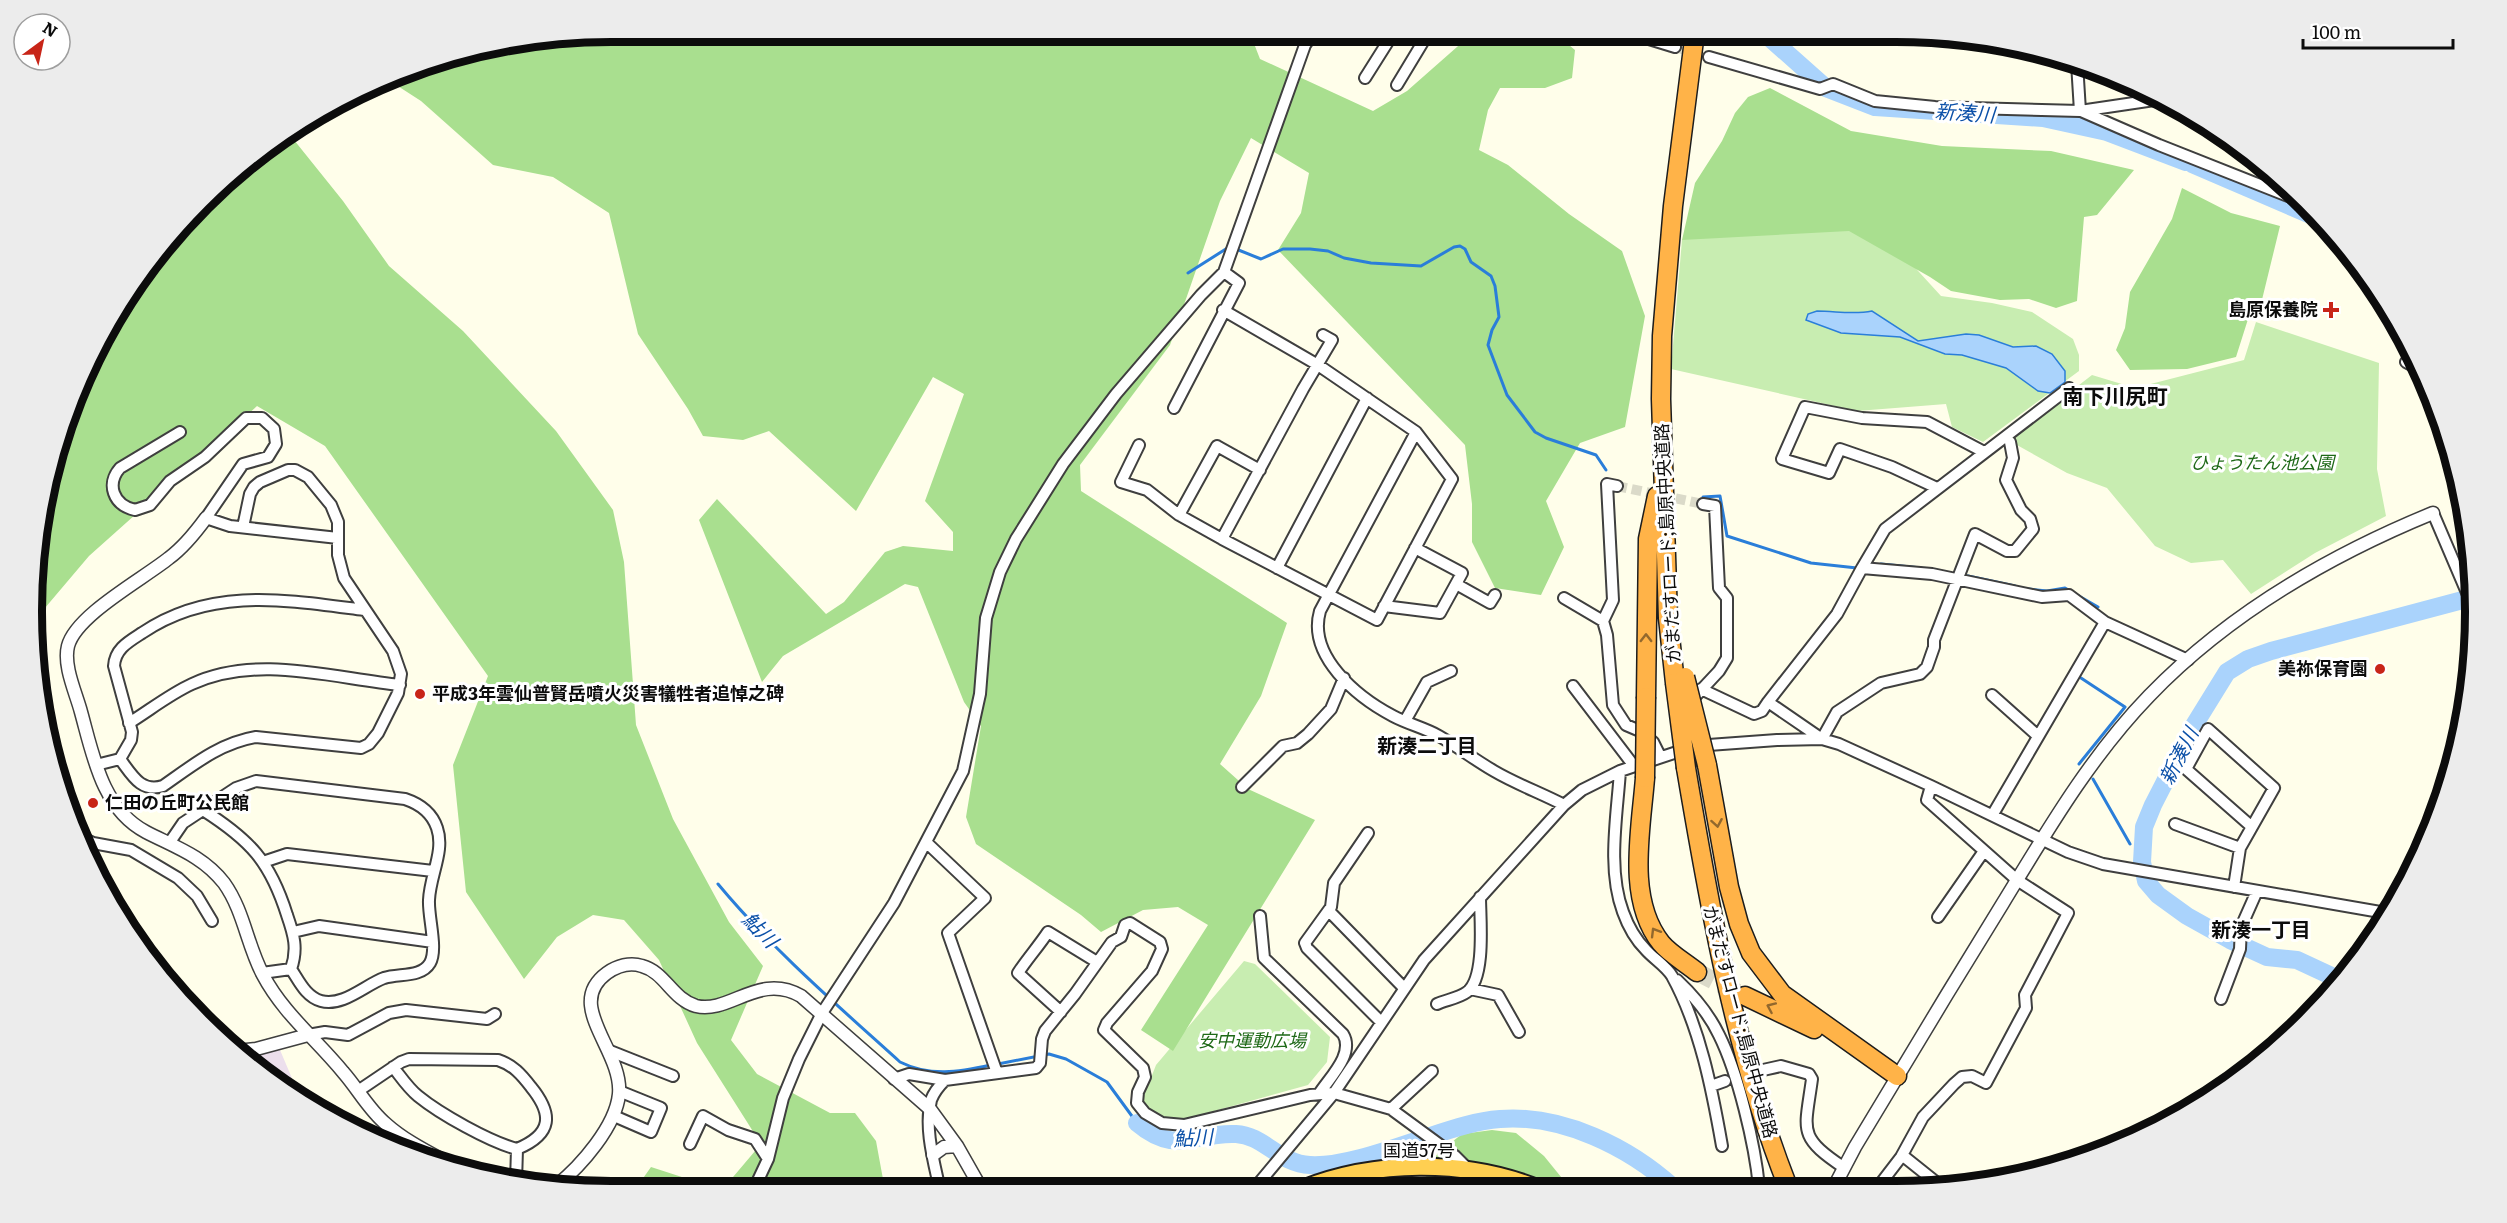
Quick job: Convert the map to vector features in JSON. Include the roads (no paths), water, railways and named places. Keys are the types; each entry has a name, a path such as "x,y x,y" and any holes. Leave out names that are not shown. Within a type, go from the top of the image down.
{"highway":[{"name":"がまだすロード;島原中央道路","path":"1694,42 1666,269 1662,336 1668,618 1680,680 1686,768 1709,909 1764,1123 1786,1181"},
{"path":"1663,464 1648,538 1646,697 1639,772 1638,859 1645,916 1662,944 1697,972"},
{"path":"1680,680 1707,765 1729,886 1739,924 1751,953 1782,994 1897,1076"},
{"path":"1744,996 1807,1025 1879,1064"},
{"name":"国道57号","path":"1327,1181 1375,1170 1412,1167 1469,1170 1514,1181"}],"street":[{"path":"758,1181 768,1159 783,1098 799,1059 825,1008 894,903 963,771 980,694 987,618 1000,572 1016,539 1064,464 1116,394 1201,295 1224,272 1307,42"},
{"path":"1365,78 1388,42"},
{"path":"1397,85 1423,42"},
{"path":"1659,42 1675,47"},
{"path":"1709,57 1820,89 1833,84 1875,101 1935,107 2080,111 2147,101"},
{"path":"2078,72 2080,111"},
{"path":"2080,111 2159,146 2282,194"},
{"path":"1174,408 1239,283 1224,272"},
{"path":"1139,445 1121,482 1147,490 1179,515 1377,620 1452,479 1416,432 1318,365 1223,310"},
{"path":"1222,539 1332,340 1323,334"},
{"path":"1701,689 1754,714 1762,711 1837,614 1885,529 2068,388"},
{"path":"1277,568 1366,398"},
{"path":"1937,488 1892,467 1840,449 1830,473 1782,459 1804,407 1862,418 1927,422 1983,452"},
{"path":"180,432 120,468 112,486 115,498 120,504 135,510 150,505 170,481 205,458 246,418 262,418 274,429 276,444 272,452 262,460 243,464 191,538 170,558 85,620 71,637 68,659 96,765 105,788 122,813 145,831 170,842 205,863 225,885 242,917 262,973 277,999 343,1072 374,1113 397,1133 427,1151"},
{"path":"1416,432 1328,594 1317,623 1317,635 1330,662 1373,704 1427,730 1495,771 1564,805"},
{"path":"1179,515 1219,441 1260,470"},
{"path":"1822,739 1838,712 1881,683 1920,674 1927,667 1934,640 1975,534 2007,551 2015,551 2033,529 2030,519 2021,510 2006,480 2013,458 2010,442"},
{"path":"120,759 136,781 148,788 156,788 163,786 212,753 239,740 256,737 362,748 369,744 378,733 400,685 401,674 393,651 344,578 338,555 338,522 331,505 308,477 294,470 288,470 254,487 243,527"},
{"path":"1617,486 1607,484 1613,600 1603,621 1607,635 1613,705 1626,724 1640,731 1653,742 1660,756"},
{"path":"1695,746 1688,705 1724,664 1728,651 1727,598 1719,588 1715,506 1703,504"},
{"path":"1837,1181 1897,1076 2077,783 2149,696 2188,660 2242,616 2298,579 2363,543 2433,513 2464,584"},
{"path":"206,518 220,524 338,538"},
{"path":"1384,606 1440,613 1462,573 1415,548"},
{"path":"1862,568 1903,571 2042,597 2069,595 2105,622 2188,660"},
{"path":"1456,584 1490,603 1495,595"},
{"path":"96,765 120,759 131,740 129,723 114,666 116,654 125,644 165,620 210,605 256,598 364,610"},
{"path":"1564,598 1603,621"},
{"path":"1993,814 2105,622"},
{"path":"129,723 194,683 249,669 272,669 400,685"},
{"path":"1405,721 1426,682 1451,671"},
{"path":"1242,787 1283,746 1297,743 1308,734 1331,709 1344,678"},
{"path":"1573,686 1639,772"},
{"path":"1992,694 2038,736"},
{"path":"1768,702 1822,739"},
{"path":"2234,887 2240,848 2274,789 2208,729 2186,769 2252,827"},
{"path":"1261,1181 1334,1093 1424,960 1564,805 1582,790 1620,771 1639,772 1660,756 1695,746 1822,739 1839,744 1993,814 2041,840 2103,864 2138,872 2379,912"},
{"path":"1620,771 1616,829 1618,895 1623,911 1636,938 1694,996 1719,1035 1746,1116 1759,1181"},
{"path":"170,842 179,827 203,810 243,784 263,781 405,799 426,810 438,829 440,848 433,871 429,902 433,956 427,968 384,978 335,1002 322,1001 309,995 291,969"},
{"path":"1882,1181 1902,1155 1923,1117 1954,1084 1962,1077 1972,1076 1986,1083 2026,1008 2025,995 2033,978 2068,914 2017,880 1927,800 1931,786"},
{"path":"203,810 238,833 263,862 280,893 293,932 296,954 291,969"},
{"path":"2175,824 2240,848"},
{"path":"1368,833 1334,883 1329,911 1306,940 1306,945 1381,1022"},
{"path":"91,842 131,850 178,878 197,896 212,921"},
{"path":"927,843 985,898 948,933 995,1068"},
{"path":"1938,917 1984,851"},
{"path":"263,862 287,854 433,871"},
{"path":"2221,999 2241,945 2241,927 2257,891"},
{"path":"1437,1004 1466,993 1479,967 1480,897"},
{"path":"1329,911 1404,988"},
{"path":"1260,916 1264,958 1343,1034 1347,1042 1344,1057 1319,1094"},
{"path":"894,1079 909,1074 945,1080 995,1068 1036,1068 1040,1058 1043,1035 1112,942 1121,937 1128,923 1162,944 1162,950 1152,971 1104,1026 1106,1034 1143,1068 1145,1077 1138,1092 1137,1103 1145,1113 1162,1123 1184,1125 1319,1094 1334,1093 1391,1109 1429,1135 1469,1170"},
{"path":"293,932 319,927 433,942"},
{"path":"1061,1012 1018,973 1021,968 1048,932 1097,962"},
{"path":"563,1179 597,1142 614,1116 619,1091 617,1069 591,1012 590,996 602,977 615,968 628,964 650,969 662,978 677,996 698,1006 710,1006 767,988 782,988 825,1008 894,1079 930,1109 957,1146 977,1181"},
{"path":"262,973 291,969"},
{"path":"1670,973 1683,998 1711,1086 1722,1146"},
{"path":"1470,989 1498,995 1519,1032"},
{"path":"248,1050 325,1032 348,1035 397,1011 487,1019 495,1014"},
{"path":"610,1051 674,1076"},
{"path":"358,1091 393,1067 401,1062 417,1058 498,1060 513,1067 542,1101 547,1117 545,1125 528,1144 517,1149 497,1143 416,1095 393,1067"},
{"path":"1763,1070 1781,1066 1809,1074 1812,1080 1807,1131 1820,1151 1843,1167"},
{"path":"1391,1109 1432,1071"},
{"path":"938,1181 929,1127 930,1109 935,1091 945,1080"},
{"path":"1711,1086 1725,1082"},
{"path":"614,1116 651,1132 661,1108 619,1091"},
{"path":"690,1144 703,1116 728,1130 755,1139 768,1159"},
{"path":"394,1138 397,1133"},
{"path":"933,1155 949,1145 957,1146"},
{"path":"516,1173 517,1149"},
{"path":"1902,1155 1933,1180"}],"water":[{"path":"1817,311 1851,313 1872,311 1918,341 1966,334 1979,335 2013,347 2036,346 2052,354 2065,371 2065,382 2050,393 2038,391 2006,368 1962,355 1945,354 1900,337 1841,333 1806,320 1808,314"}],"waterway":[{"name":"新湊川","path":"1774,42 1826,88 1875,107 2043,118 2107,132 2186,162"},
{"name":"新湊川","path":"2192,164 2299,210"},
{"path":"1236,249 1261,259 1283,249 1310,249 1328,251 1344,258 1371,263 1421,266 1454,247 1460,246 1465,249 1471,262 1491,276 1495,286 1499,317 1488,345 1507,395 1535,432 1596,455 1606,470"},
{"path":"1188,273 1229,247"},
{"path":"1703,497 1720,496 1727,536 1811,563 1857,568"},
{"path":"1881,564 1921,568"},
{"path":"1968,576 2015,586"},
{"path":"2028,589 2047,591 2065,588 2098,607"},
{"name":"新湊川","path":"2332,976 2297,960 2267,957 2230,940 2187,916 2158,895 2146,881 2142,862 2144,827 2193,727 2227,672 2248,659 2271,651 2465,599"},
{"path":"2079,764 2125,707 2081,678"},
{"path":"2093,779 2130,844"},
{"name":"新湊川","path":"2139,857 2142,862"},
{"name":"鮎川","path":"718,884 783,954 900,1062 922,1070 945,1072 991,1065"},
{"name":"鮎川","path":"998,1064 1049,1054 1066,1059 1107,1082 1137,1123"},
{"name":"鮎川","path":"1137,1123 1151,1133 1174,1140 1221,1134 1246,1136 1289,1160 1322,1165 1395,1148 1470,1124 1500,1119 1523,1119 1547,1122 1593,1136 1637,1159 1666,1181"}],"tunnel":[{"path":"1675,47 1709,57"},
{"path":"1617,486 1703,504"},
{"path":"1697,972 1738,993"}],"place":[{"name":"島原保養院","path":"2331,310"},
{"name":"美祢保育園","path":"2380,669"},
{"name":"平成3年雲仙普賢岳噴火災害犠牲者追悼之碑","path":"420,694"},
{"name":"仁田の丘町公民館","path":"93,803"}],"district":[{"name":"南下川尻町","path":"2115,397"},
{"name":"新湊二丁目","path":"1427,746"},
{"name":"新湊一丁目","path":"2261,930"}],"park label":[{"name":"ひょうたん池公園","path":"2262,463"},
{"name":"安中運動広場","path":"1252,1041"}]}
